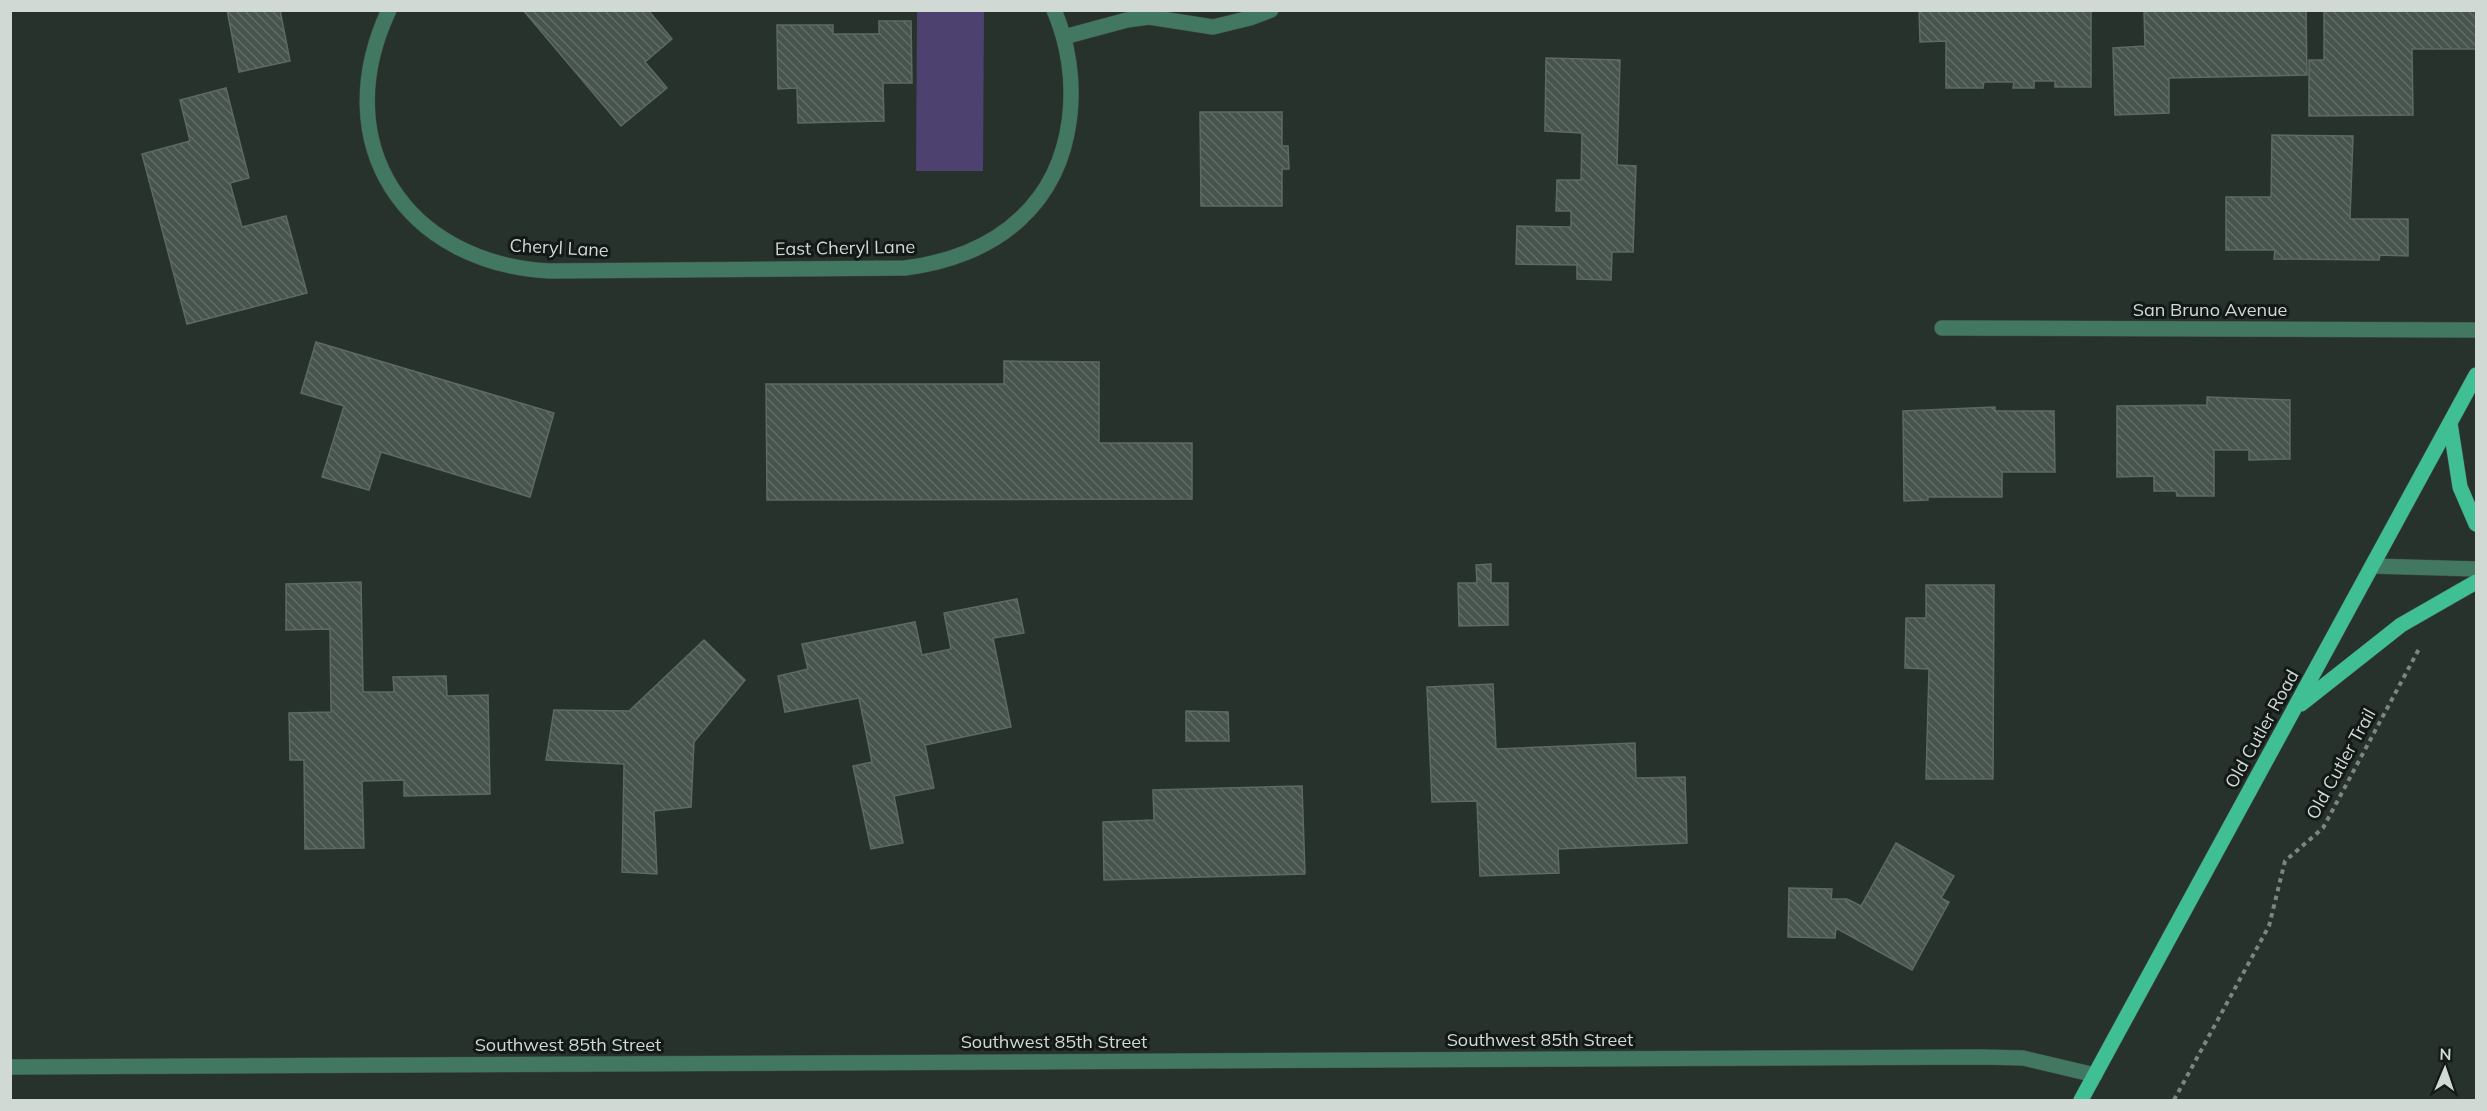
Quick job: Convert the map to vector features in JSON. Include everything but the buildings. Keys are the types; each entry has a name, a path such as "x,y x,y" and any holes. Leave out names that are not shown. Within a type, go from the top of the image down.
{"main road":[{"name":"Old Cutler Road","path":"2081,1101 2476,375"},
{"path":"2450,423 2460,487 2476,524"},
{"path":"2294,710 2401,625 2476,582"}],"street":[{"name":"Cheryl Lane","path":"389,10 369,64 366,102 369,123 375,148 393,188 405,207 434,234 477,258 524,270 722,270"},
{"name":"East Cheryl Lane","path":"722,270 905,268 951,259 1000,234 1021,219 1046,186 1063,148 1072,89 1071,70 1064,37 1054,10"},
{"path":"1064,37 1127,20 1149,17 1213,27 1271,10"},
{"name":"San Bruno Avenue","path":"1942,328 2476,330"},
{"path":"2372,566 2476,569"},
{"name":"Southwest 85th Street","path":"10,1067 2004,1057 2023,1058 2095,1075"}],"path":[{"name":"Old Cutler Trail","path":"2174,1101 2269,926 2285,861 2323,828 2423,641"}],"shaded area":[{"path":"917,11 984,11 983,171 916,171"}]}
